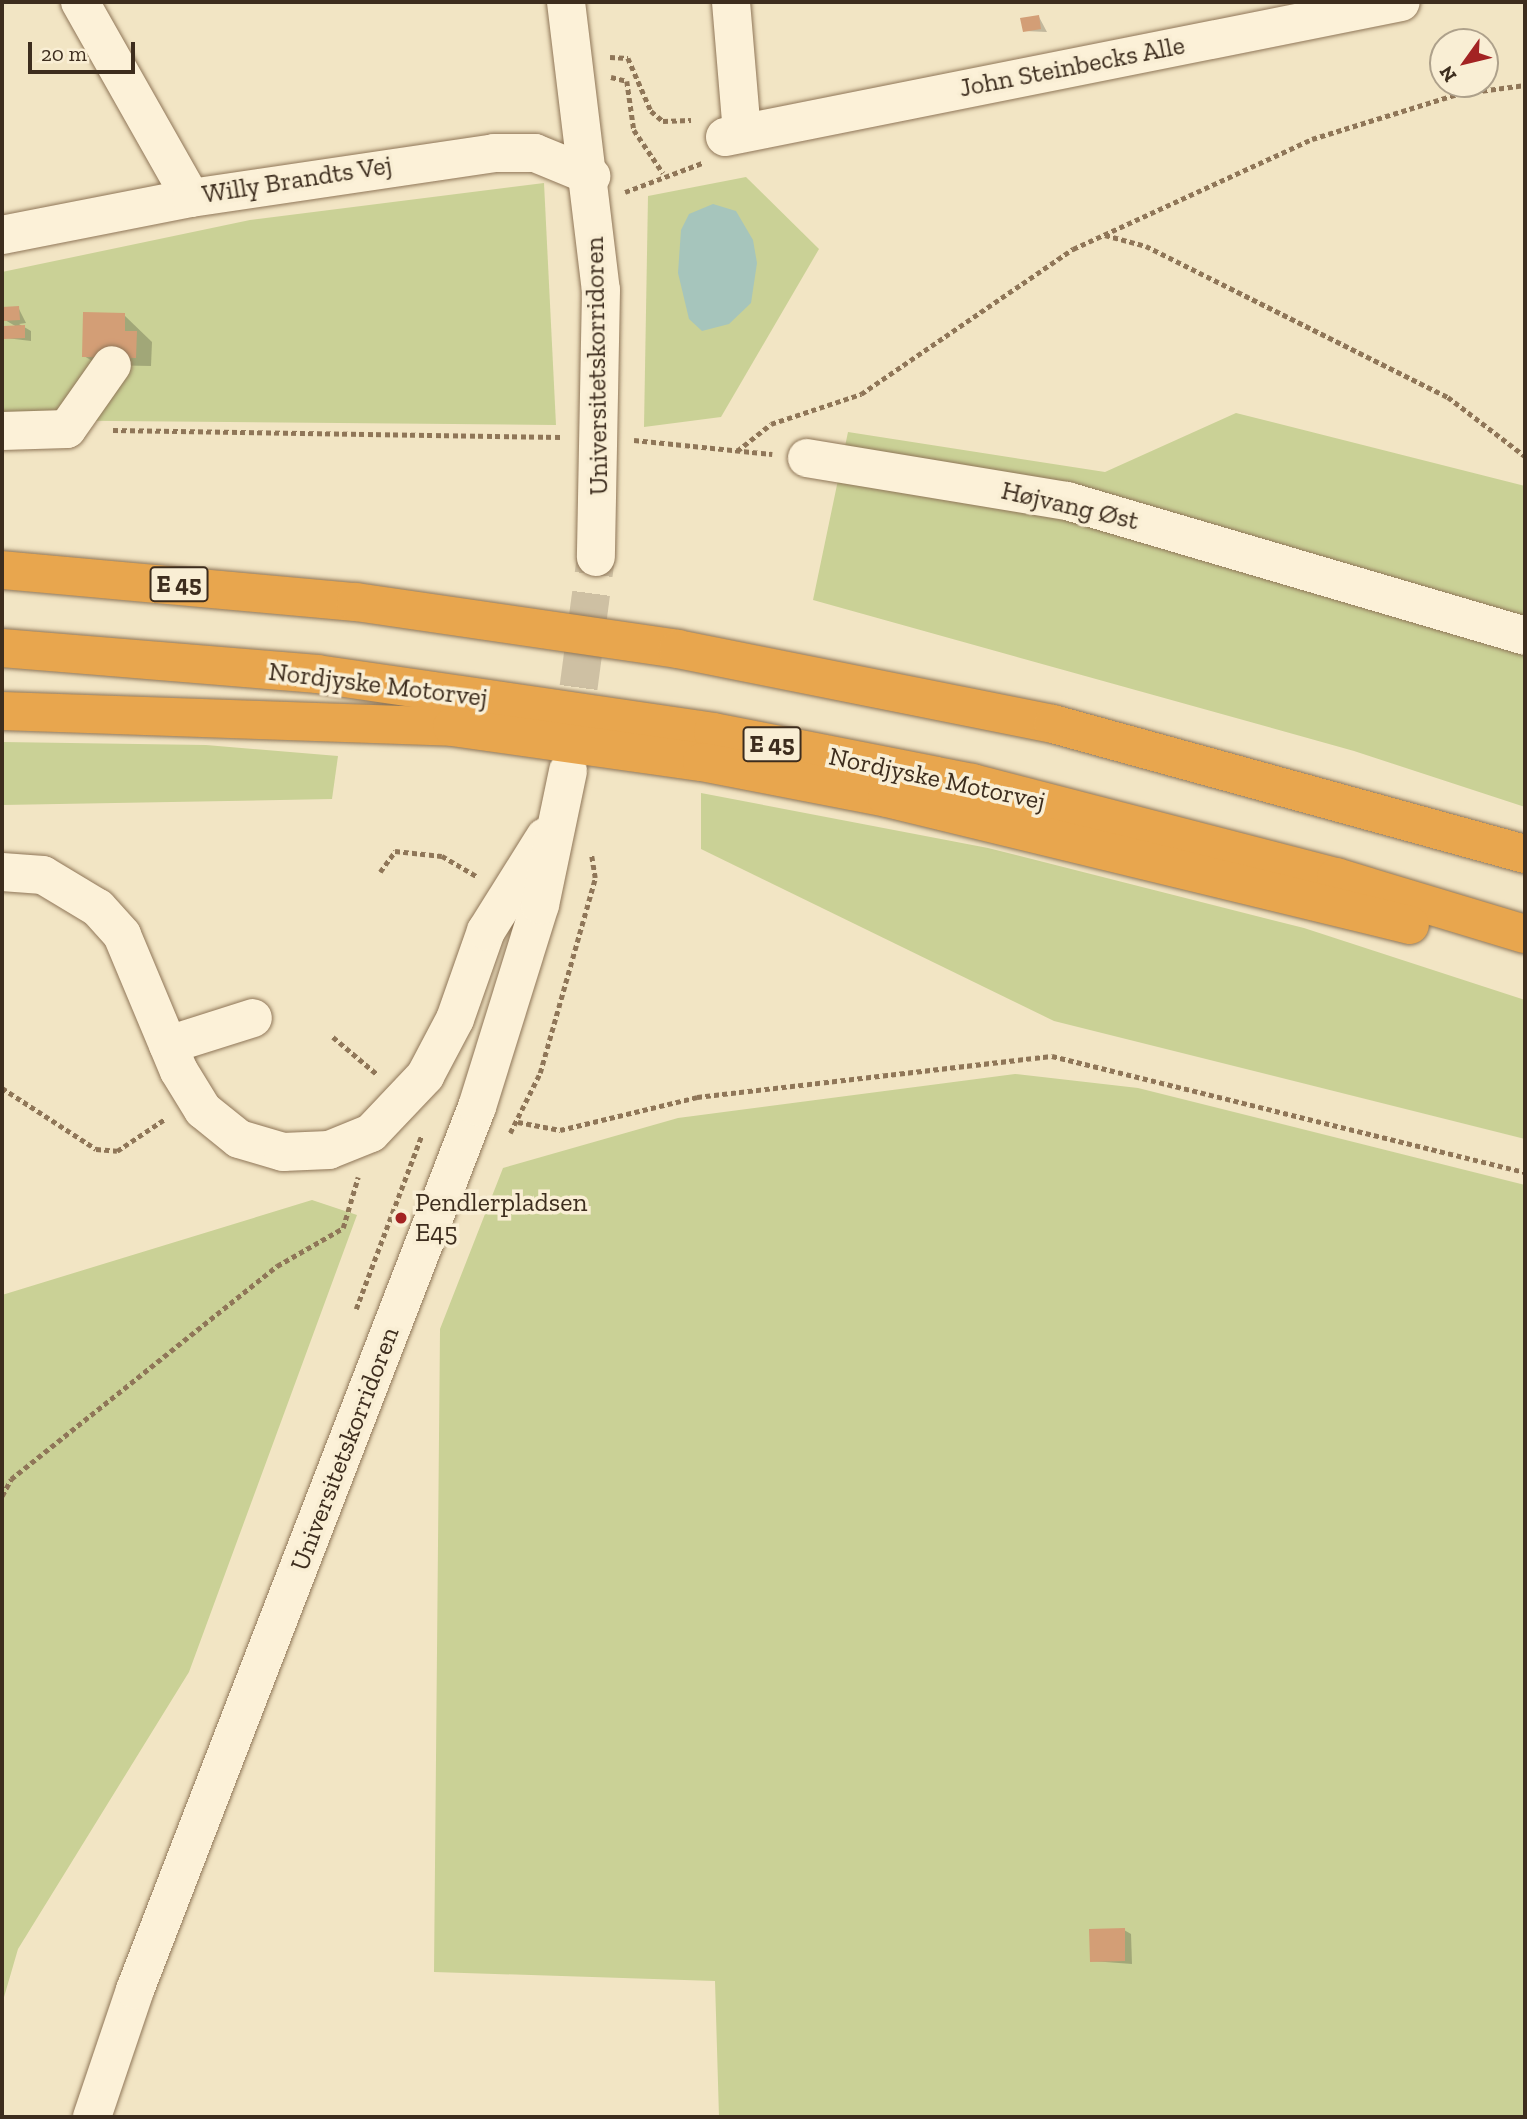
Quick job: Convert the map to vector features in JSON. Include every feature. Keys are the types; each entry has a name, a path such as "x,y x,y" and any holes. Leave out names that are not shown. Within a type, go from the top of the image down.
{"highway":[{"path":"2,545 356,602"},
{"name":"E 45","path":"2,570 356,602 678,649 1053,724 1525,853"},
{"name":"Nordjyske Motorvej","path":"2,648 317,674 713,732 972,783 1336,877 1525,934"},
{"path":"2,711 452,727 702,762 914,804 1525,953"}],"street":[{"path":"80,2 191,198"},
{"name":"Universitetskorridoren","path":"566,2 605,186 596,557"},
{"path":"731,2 734,135"},
{"name":"John Steinbecks Alle","path":"734,135 1401,2"},
{"name":"Willy Brandts Vej","path":"2,235 191,198 494,153 535,153 605,186"},
{"path":"2,431 67,429 112,365"},
{"name":"Højvang Øst","path":"807,458 1067,501 1525,635"},
{"name":"Universitetskorridoren","path":"92,2117 135,1990 477,1107 540,905 568,771"},
{"path":"2,872 43,875 98,908 122,934 193,1098 239,1139 283,1152 329,1150 371,1133 425,1076 455,1019 486,931 559,815"},
{"path":"168,1045 253,1018"}],"path":[{"path":"601,57 628,58 642,78 651,111 663,121 700,120 734,135 710,161 605,186"},
{"path":"604,75 627,81 634,130 663,173"},
{"path":"737,451 771,424 860,394 1073,249 1103,235 1312,139 1457,93 1525,85"},
{"path":"1103,235 1146,246 1448,397 1525,456"},
{"path":"67,429 601,437 807,458"},
{"path":"380,872 395,851 442,856"},
{"path":"518,1122 560,1130 697,1097 1052,1056 1525,1172"},
{"path":"2,1088 60,1131 117,1151 193,1098"},
{"path":"2,1496 11,1479 276,1266 343,1228 371,1133"}],"green space":[{"path":"746,177 819,249 721,417 644,427 648,196"},
{"path":"544,183 556,425 2,420 2,272 250,220"},
{"path":"1236,413 1525,486 1525,807 1354,751 813,600 848,432 1105,472"},
{"path":"2,742 206,745 338,756 332,799 2,805"},
{"path":"701,793 988,848 1304,928 1525,1000 1525,1139 1054,1021 701,849"},
{"path":"1015,1074 1138,1088 1525,1185 1525,2117 719,2117 715,1981 434,1972 440,1329 503,1168 678,1118"},
{"path":"312,1200 357,1215 189,1672 18,1949 2,2004 2,1295"}],"water":[{"path":"713,204 736,211 753,240 757,263 751,303 729,324 702,331 689,319 678,273 681,230 689,214"}],"building":[{"path":"1039,15 1041,29 1023,32 1020,18"},
{"path":"19,306 20,320 3,321 2,307"},
{"path":"83,312 125,313 125,331 137,331 136,358 82,357"},
{"path":"25,325 25,338 4,339 4,326"},
{"path":"1125,1928 1125,1961 1090,1962 1089,1929"}],"tunnel":[{"path":"571,744 596,557"}],"place":[{"name":"Pendlerpladsen E45","path":"401,1218"}]}
